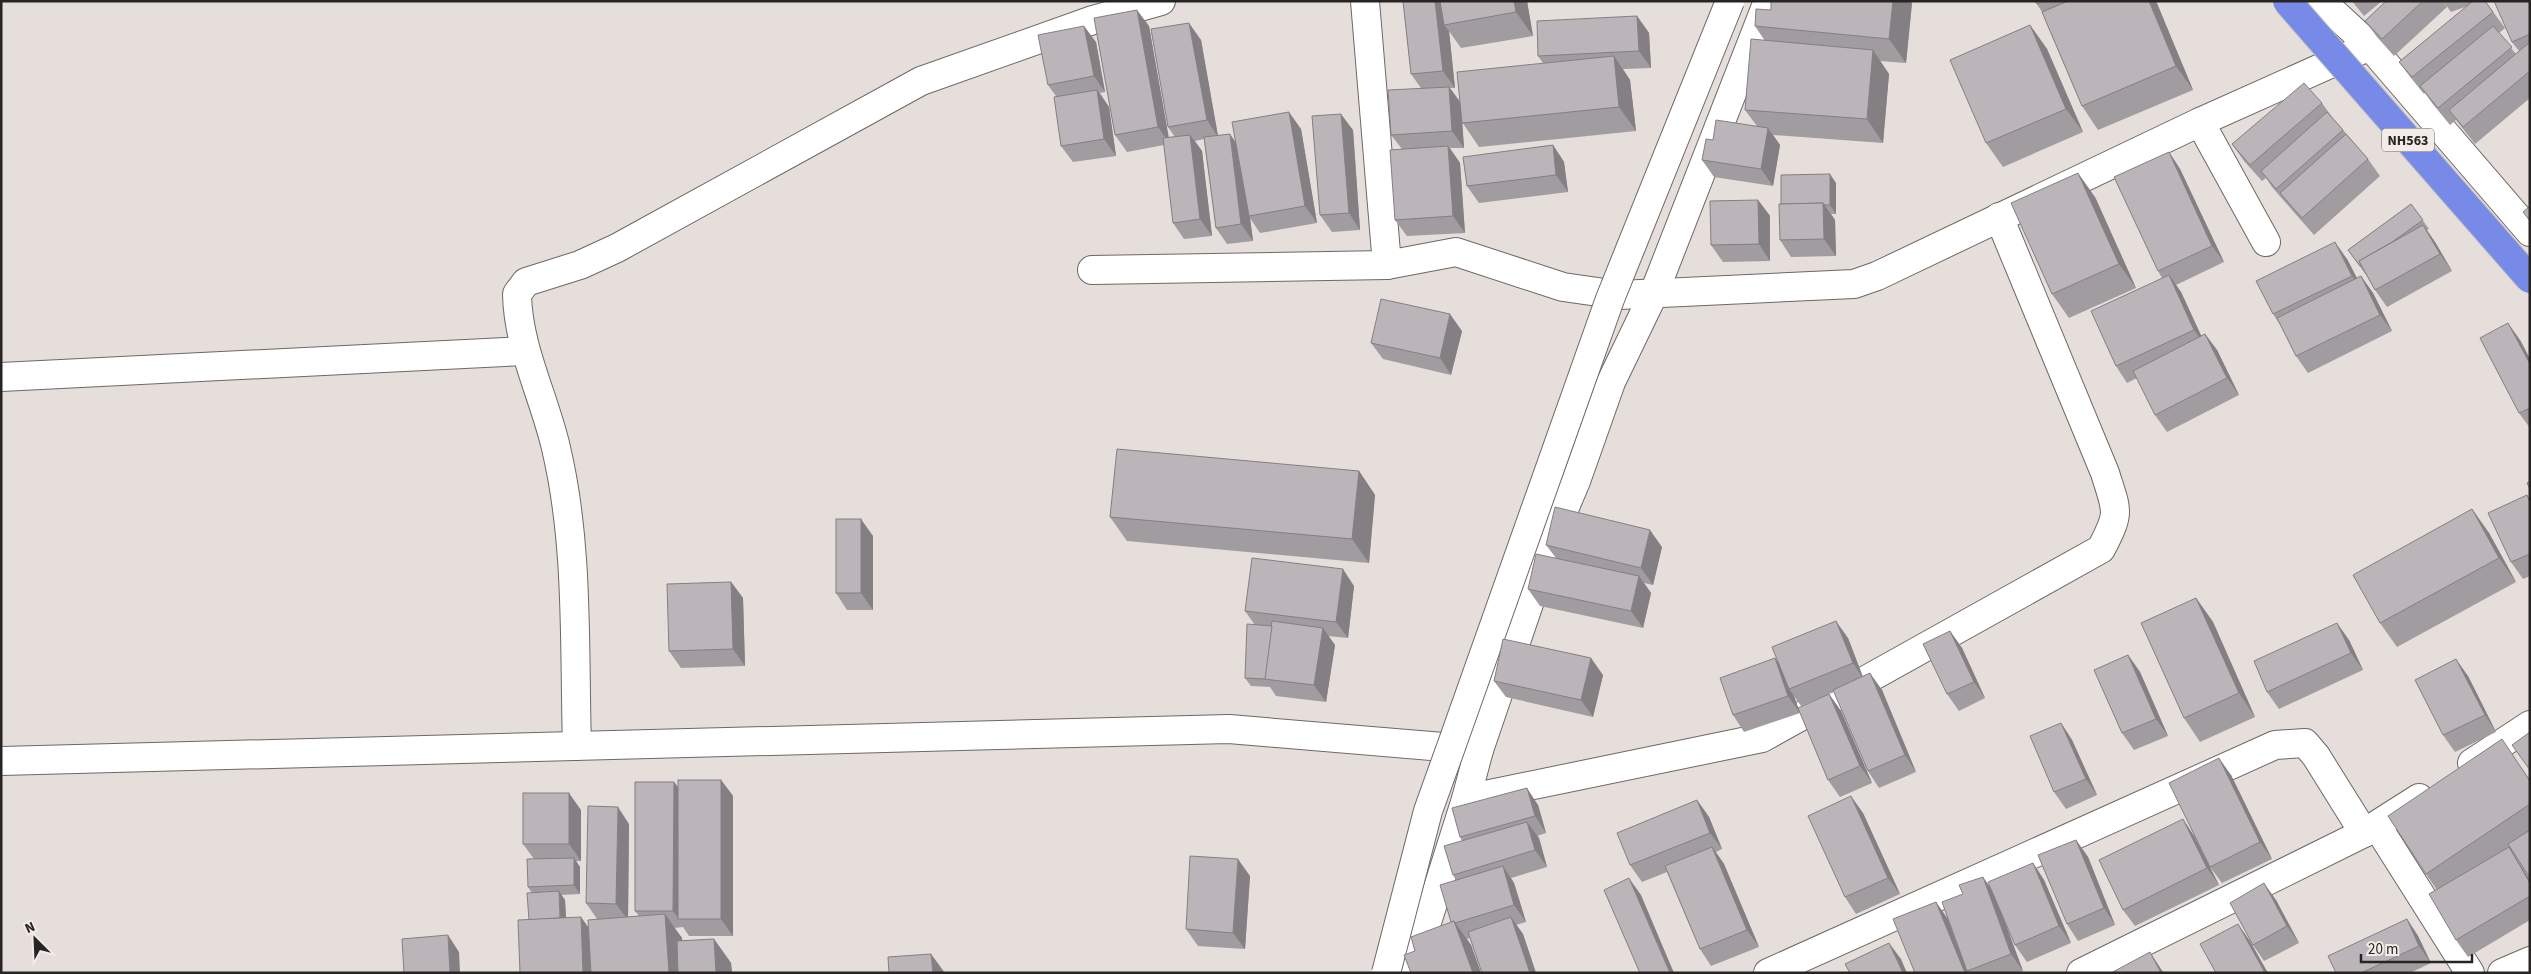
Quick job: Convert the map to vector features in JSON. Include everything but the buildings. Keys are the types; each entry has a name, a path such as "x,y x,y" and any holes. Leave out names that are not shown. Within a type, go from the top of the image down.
{"highway":[{"name":"NH563","path":"2287,1 2530,279"}],"street":[{"path":"576,746 572,542 556,447 525,351 518,319 517,294 526,282 580,265 617,248 921,81 1093,20 1161,1"},
{"path":"1365,1 1387,265"},
{"path":"1386,973 1428,811 1454,737 1610,299 1730,1"},
{"path":"1413,973 1479,750 1549,545 1576,481 1611,382 1654,294 1768,1"},
{"path":"2321,1 2370,46 2530,232"},
{"path":"1092,270 1387,265 1456,252 1563,287 1619,295 1854,284 1877,276 2200,122 2370,46"},
{"path":"2200,122 2266,242"},
{"path":"1466,799 1762,738 2101,549 2113,526 2117,510 2105,473 1999,217"},
{"path":"1,377 525,351"},
{"path":"2081,973 2370,830 2530,725"},
{"path":"1,761 1229,729 1479,750"},
{"path":"1768,973 2275,745 2305,743 2370,830 2470,973"},
{"path":"2502,973 2530,962"}]}
